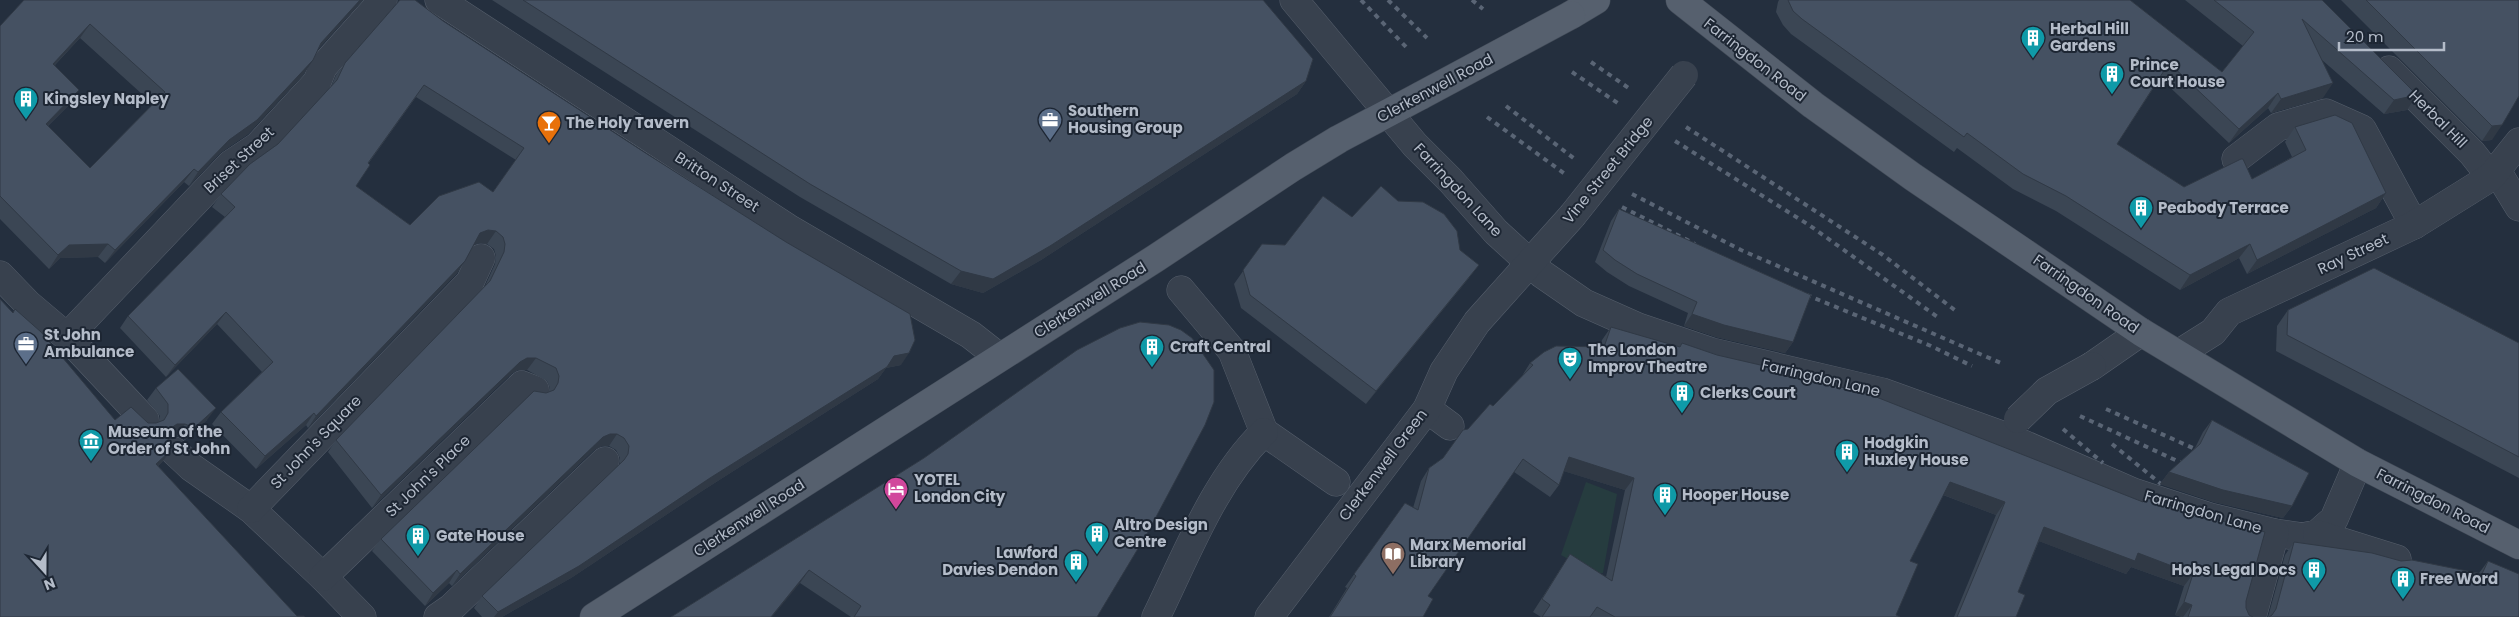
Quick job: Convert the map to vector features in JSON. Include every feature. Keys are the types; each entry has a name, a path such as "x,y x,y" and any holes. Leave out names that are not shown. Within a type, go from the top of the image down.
{"main road":[{"name":"Clerkenwell Road","path":"594,617 999,357 1148,264 1293,167 1596,0"},
{"name":"Farringdon Road","path":"1680,0 1813,105 1920,182 2141,332 2358,464 2519,545"}],"street":[{"name":"Briset Street","path":"68,337 231,164 258,146 317,82 323,67 383,0"},
{"name":"Britton Street","path":"439,0 788,228 971,335 999,357"},
{"name":"Farringdon Lane","path":"1294,0 1415,145 1451,181 1496,232 1531,264 1584,303 1638,327 1712,352 1882,392 2012,428 2133,492 2210,517 2276,533 2303,537 2317,534 2397,558"},
{"name":"Herbal Hill","path":"2374,56 2494,174 2519,207"},
{"name":"Vine Street Bridge","path":"1531,264 1572,216 1684,75"},
{"path":"2236,159 2278,127 2326,113 2362,129 2414,225"},
{"name":"Ray Street","path":"2178,354 2213,332 2229,312 2414,225 2494,174 2519,142"},
{"name":"St John's Square","path":"251,509 470,282 482,258"},
{"name":"Clerkenwell Green","path":"1269,617 1427,409 1444,371 1477,322 1531,264"},
{"path":"0,275 28,304 68,337 145,420"},
{"path":"1156,617 1223,485 1249,447 1264,432 1232,351 1181,290"},
{"path":"2012,428 2047,391 2092,366 2141,332"},
{"name":"St John's Place","path":"323,577 522,385 535,390"},
{"path":"1427,409 1450,426"},
{"name":"Clerkenwell Green","path":"1264,432 1336,482"},
{"path":"174,451 191,467 251,509 362,617"},
{"path":"438,617 451,608 605,461"},
{"path":"2317,534 2334,519 2358,464"},
{"path":"2252,617 2276,533"}],"green space":[{"path":"1586,482 1617,494 1603,573 1594,574 1561,555"}],"building":[{"path":"24,0 360,0 321,43 313,60 257,120 229,140 198,172 194,169 115,250 108,244 69,245 58,255 0,196 0,26","holes":["90,24 165,92 90,168 46,124 79,90 53,64"]},
{"path":"400,0 415,0 443,21 647,154 786,242 910,314 915,340 909,353 894,356 887,367 710,478 579,566 498,612 482,596 624,460 628,454 629,446 624,438 617,434 603,437 460,574 457,570 433,593 381,539 534,391 546,393 554,390 559,376 556,368 536,358 527,358 520,362 381,495 336,440 490,281 504,252 505,244 503,237 496,231 488,230 480,233 465,261 316,416 314,413 265,456 221,412 273,362 226,312 175,365 128,316 235,207 221,194 250,164 278,144 337,80 345,63","holes":["424,85 524,148 493,192 479,182 439,196 410,225 356,186 370,165 368,163"]},
{"path":"523,0 1263,0 1313,59 1306,81 1050,246 993,279 961,271 810,184"},
{"path":"1788,0 2130,0 2222,72 2254,32 2214,0 2322,0 2417,95 2394,100 2302,19 2333,83 2281,99 2278,93 2239,129 2169,63 2117,144 2184,187 2241,159 2243,159 2252,179 2306,150 2295,127 2335,115 2352,123 2386,193 2257,260 2250,244 2190,275 2066,196 2023,174 1967,133 1964,137 1802,19 1793,11"},
{"path":"2366,0 2519,0 2519,96 2502,125 2492,126"},
{"path":"1381,186 1398,201 1423,202 1444,214 1457,231 1460,250 1479,265 1376,391 1250,295 1243,270 1262,244 1285,245 1323,196 1352,217"},
{"path":"1619,209 1811,295 1793,342 1724,325 1692,314 1697,302 1637,274 1615,260 1603,250"},
{"path":"2374,268 2519,343 2519,457 2287,335 2288,310"},
{"path":"0,299 13,313 15,309 41,332 115,420 131,407 148,423 164,420 168,413 168,404 156,388 178,369 216,408 194,428 185,424 177,424 171,428 167,436 171,450 156,464 297,616 305,617 0,617"},
{"path":"1140,322 1169,325 1181,330 1192,338 1214,370 1214,402 1205,425 1148,532 1097,617 854,617 861,606 809,570 771,617 671,617 924,458 1077,350 1120,328"},
{"path":"1611,327 1680,347 1682,343 1717,355 1782,370 1780,375 1861,391 2143,502 2147,498 2214,519 2265,532 2246,601 2249,615 2253,617 2188,617 2192,605 2184,602 2193,574 2138,553 2135,561 2044,527 2018,592 2025,595 2016,617 1957,617 2005,502 1950,482 1910,561 1918,564 1896,615 1900,617 1615,617 1597,607 1590,617 1542,617 1550,605 1542,599 1570,554 1612,581 1634,478 1569,457 1559,485 1523,459 1428,596 1433,599 1423,617 1330,617 1356,576 1354,574 1405,503 1418,510 1429,468 1443,458 1463,430 1468,429 1490,404 1493,406 1533,365 1530,363 1544,352 1556,346 1604,347"},
{"path":"2212,420 2309,473 2292,506 2223,490 2169,472 2200,444"},
{"path":"2294,542 2372,553 2401,561 2412,560 2482,574 2488,561 2519,574 2519,617 2269,617 2276,609"}],"railway":[{"path":"1361,0 1407,48"},
{"path":"1388,0 1427,38"},
{"path":"1472,0 1483,9"},
{"path":"1591,62 1630,89"},
{"path":"1572,72 1619,104"},
{"path":"1506,106 1576,160"},
{"path":"1487,117 1565,174"},
{"path":"1686,127 1883,255 1956,311"},
{"path":"1675,141 1809,225 1939,318"},
{"path":"1632,194 1741,250 2003,364"},
{"path":"1622,207 1695,244"},
{"path":"1797,291 1931,346 1972,366"},
{"path":"2106,409 2195,449"},
{"path":"2080,416 2186,465"},
{"path":"2063,429 2103,463"},
{"path":"2112,444 2161,484"}],"place":[{"name":"Herbal Hill Gardens","path":"2033,59"},
{"name":"Prince Court House","path":"2112,95"},
{"name":"Kingsley Napley","path":"26,120"},
{"name":"Southern Housing Group","path":"1050,141"},
{"name":"The Holy Tavern","path":"549,144"},
{"name":"Peabody Terrace","path":"2141,229"},
{"name":"St John Ambulance","path":"26,365"},
{"name":"Craft Central","path":"1152,368"},
{"name":"The London Improv Theatre","path":"1570,380"},
{"name":"Clerks Court","path":"1682,414"},
{"name":"Museum of the Order of St John","path":"91,462"},
{"name":"Hodgkin Huxley House","path":"1847,473"},
{"name":"YOTEL London City","path":"896,510"},
{"name":"Hooper House","path":"1665,516"},
{"name":"Altro Design Centre","path":"1097,555"},
{"name":"Gate House","path":"418,557"},
{"name":"Marx Memorial Library","path":"1393,575"},
{"name":"Lawford Davies Dendon","path":"1076,583"},
{"name":"Hobs Legal Docs","path":"2314,591"},
{"name":"Free Word","path":"2403,600"}]}
